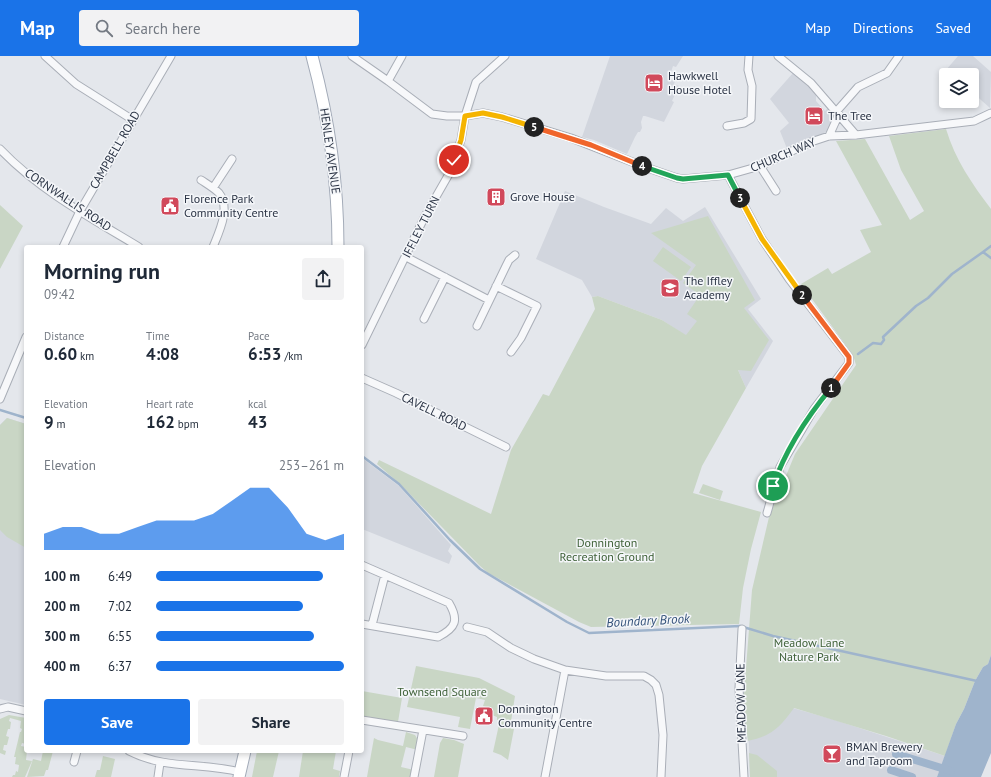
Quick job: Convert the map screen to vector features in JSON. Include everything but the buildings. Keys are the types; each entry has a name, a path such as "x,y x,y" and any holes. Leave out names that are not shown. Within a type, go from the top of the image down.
{"main road":[{"name":"HENLEY AVENUE","path":"312,56 327,120 334,165 338,220 338,245"},
{"path":"240,774 245,753"}],"street":[{"path":"45,56 76,84 133,120"},
{"name":"CAMPBELL ROAD","path":"64,245 80,211 171,56"},
{"path":"352,56 432,114 465,116"},
{"path":"388,81 402,56"},
{"name":"IFFLEY TURN","path":"364,341 425,216 449,174 461,140 465,116 476,82 505,56"},
{"path":"727,126 744,123 751,119 752,86 748,70 749,56"},
{"path":"778,56 811,83 856,135"},
{"path":"829,136 837,113 858,87 887,73 899,56"},
{"name":"CHURCH WAY","path":"465,116 483,113 502,117 571,138 645,167 683,179 728,175 767,164 811,142 829,136 856,135 974,121 991,113"},
{"name":"CORNWALLIS ROAD","path":"0,149 31,176 80,211 136,245"},
{"path":"213,188 232,159"},
{"path":"760,166 776,191"},
{"path":"728,175 762,239 789,278 849,357 849,363 846,369 814,409 780,467 767,513"},
{"path":"201,180 213,188 219,194 223,202 224,211 220,231 214,245"},
{"path":"477,326 509,260 515,255"},
{"path":"406,257 489,300"},
{"path":"424,319 445,277"},
{"path":"496,286 537,306 521,338 511,352"},
{"path":"0,399 24,341"},
{"name":"CAVELL ROAD","path":"364,379 506,447"},
{"path":"364,566 449,603 455,613 455,623 448,632 438,637 364,624"},
{"path":"372,625 385,575"},
{"path":"467,627 486,632 534,659 565,670 606,676 644,676 651,680 656,685 659,695 663,734 661,777"},
{"name":"MEADOW LANE","path":"742,629 738,688 744,777"},
{"path":"545,777 565,670"},
{"path":"0,709 8,707 24,711"},
{"path":"364,720 463,736"},
{"path":"414,777 423,730"},
{"path":"74,762 76,753"},
{"path":"135,753 160,763 226,768 240,774"},
{"path":"344,777 349,753"},
{"path":"158,777 160,763"}],"shaded area":[{"path":"610,56 683,56 676,67 673,66 669,78 675,81 674,84 679,86 672,101 674,102 664,122 643,116 641,122 642,128 635,137 627,154 594,140 582,137"},
{"path":"958,56 973,56 991,72 990,108 979,98 979,68 948,68"},
{"path":"793,73 819,93 816,96 816,101 825,111 828,108 832,110 834,120 826,132 788,151 780,131 789,123 770,99"},
{"name":"The Iffley Academy","path":"565,191 651,224 666,208 683,221 705,207 761,299 748,309 773,341 746,388 738,370 662,320 598,296 592,297 582,280 536,259"},
{"path":"7,418 24,423 24,705 0,699 0,425"},
{"path":"364,460 399,486 451,545 448,551 452,556 449,564 364,530"},
{"path":"744,694 835,720 945,756 937,777 750,777 749,744 745,721"}],"green space":[{"name":"Meadow Lane Nature Park","path":"946,129 959,161 991,209 991,655 988,664 983,667 975,681 964,709 956,724 945,756 794,708 775,730 748,741 745,721 744,694 752,590 769,517 795,454 856,365 853,355 801,284 828,268 832,274 871,252 860,230 882,225 836,141 865,139 910,220 924,211 901,170 889,136"},
{"path":"0,205 23,226 0,269"},
{"name":"Donnington Recreation Ground","path":"708,216 755,300 744,308 769,340 751,371 738,370 746,388 702,466 693,493 761,512 751,549 743,588 739,624 591,627 488,573 401,485 377,464 379,460 491,514 511,450 543,394 549,396 595,309 592,297 598,296 662,320 686,335 697,321 687,314 700,295 683,283 696,265 651,233"},
{"path":"663,247 691,267 681,281 653,261"},
{"path":"7,418 24,423 24,547 7,537 0,530 0,425"},
{"path":"703,484 723,491 720,500 699,493"},
{"name":"Townsend Square","path":"416,666 479,678 515,696 510,728 514,729 508,760 493,752 500,720 497,720 497,717 492,715 493,711 486,710 486,707 483,706 485,700 476,698 470,729 458,727 460,717 407,707"},
{"name":"Townsend Square","path":"364,691 402,698 398,722 364,717"},
{"path":"9,715 24,718 24,744 22,743 21,746 24,747 24,753 27,753 26,760 32,761 25,777 12,777 15,775 16,771 18,772 19,765 15,764 16,757 14,757 22,729 20,728 21,721 10,718 10,729 8,729 6,736 9,737 7,745 4,745 3,750 6,751 5,755 0,753 0,719"},
{"name":"Townsend Square","path":"406,732 415,735 418,740 418,750 406,747 401,767 414,770 412,777 367,777 374,738 403,746"},
{"path":"443,738 464,744 458,777 434,777 440,743"},
{"path":"43,753 52,753 48,770 46,770 44,776 27,777 33,759 41,761"},
{"path":"257,753 279,753 273,777 252,777"},
{"path":"303,753 336,753 333,769 340,771 339,777 299,777"},
{"path":"749,753 757,755 777,771 777,777 750,777"},
{"path":"103,756 115,759 111,777 95,777 97,770 100,770"}],"water":[{"path":"991,655 991,753 981,777 937,777 956,724 964,709 975,681 983,667 988,664"}],"waterway":[{"path":"983,252 991,246"},
{"path":"858,354 873,343 881,344 884,340 883,337 916,306 928,298 952,274 983,252 991,258"},
{"name":"Boundary Brook","path":"0,410 24,417"},
{"name":"Boundary Brook","path":"364,458 399,484 450,540 480,569 567,622 589,633 740,626 773,636 977,681"},
{"path":"896,754 951,771"},
{"path":"891,770 912,777"}],"place":[{"name":"Hawkwell House Hotel","path":"654,83"},
{"name":"The Tree","path":"814,116"},
{"name":"Grove House","path":"496,197"},
{"name":"Florence Park Community Centre","path":"170,206"},
{"name":"The Iffley Academy","path":"670,288"},
{"name":"Donnington Community Centre","path":"484,716"},
{"name":"BMAN Brewery and Taproom","path":"832,754"}],"route":[{"path":"454,160 461,140 465,116 483,113 502,117 571,138 677,178 683,179 728,175 762,239 789,278 849,357 849,363 846,369 814,409 780,467 773,486"}]}
